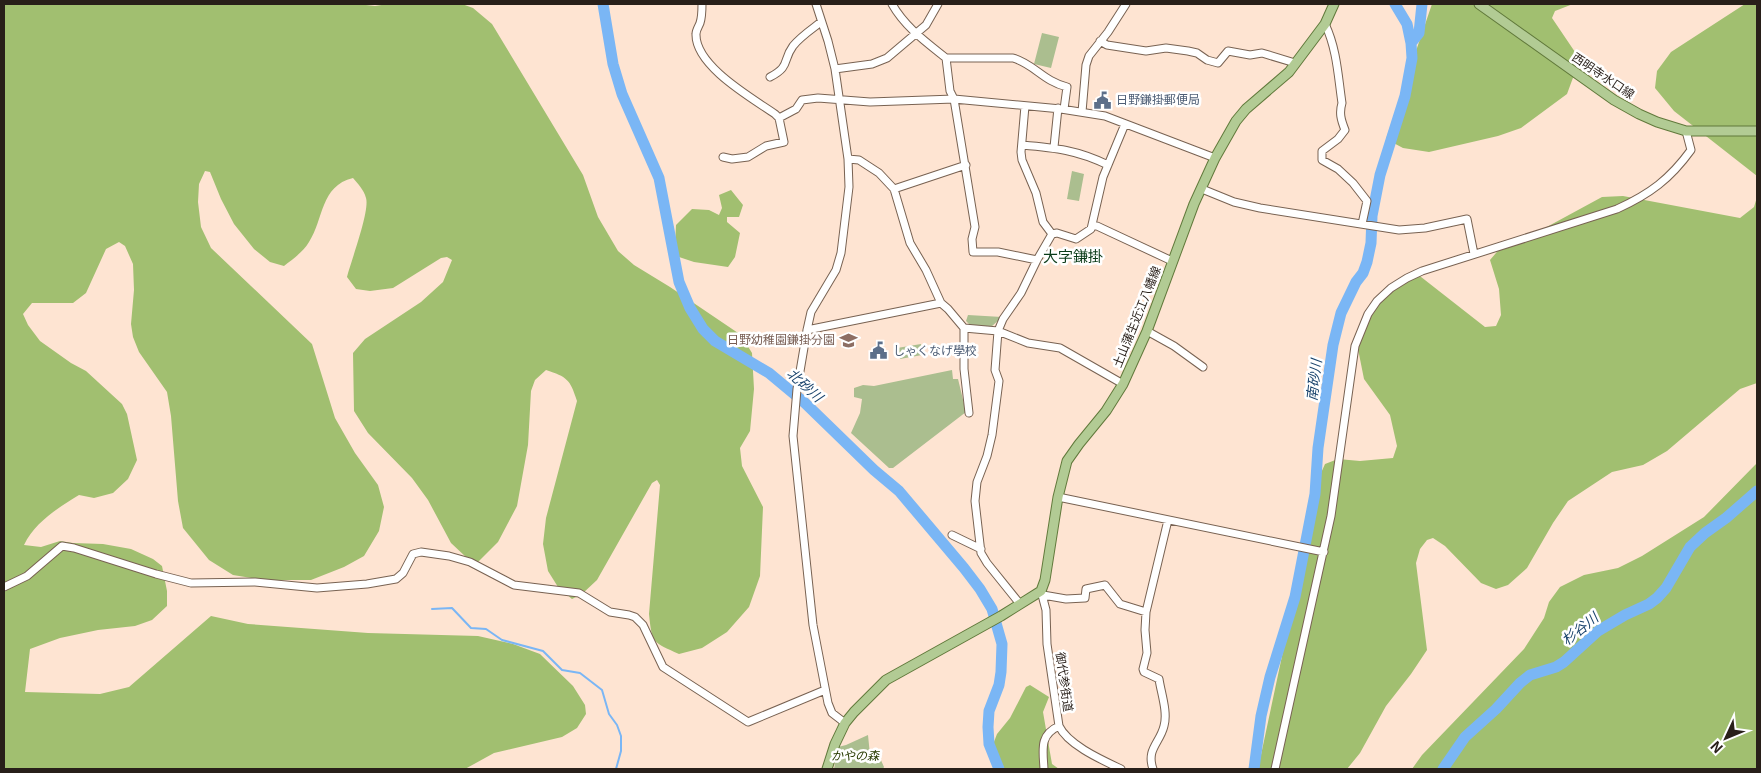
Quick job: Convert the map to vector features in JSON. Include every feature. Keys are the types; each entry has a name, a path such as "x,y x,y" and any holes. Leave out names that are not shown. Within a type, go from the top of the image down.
{"main road":[{"name":"土山蒲生近江八幡線","path":"1042,593 1058,497 1067,461 1106,411 1123,384 1147,331 1172,261 1216,158 1241,115 1289,72 1325,24 1334,4"},
{"name":"西明寺水口線","path":"1479,4 1614,100 1657,122 1686,131 1757,131"},
{"path":"828,769 835,744 845,723 859,706 886,680 1042,593"}],"street":[{"path":"702,4 701,18 696,33 708,64 779,118 784,142 766,146 748,157 732,159 723,157"},
{"path":"816,4 835,69 848,159 849,187 841,253 836,270 811,312 797,389 793,436 813,625 832,713 845,723"},
{"path":"892,4 916,34 946,58 1013,58 1022,60 1048,80 1066,87 1054,148"},
{"path":"835,69 872,64 886,58 926,25 938,4"},
{"path":"1082,112 1086,65 1089,56 1126,4"},
{"path":"770,77 784,68 791,49 796,42 821,22"},
{"path":"1325,24 1332,39 1336,56 1342,103 1340,117 1345,130 1338,139 1322,151 1322,160 1338,169 1353,183 1367,201 1364,225"},
{"path":"1100,41 1108,45 1146,51 1166,48 1188,51 1197,53 1214,63 1218,63 1228,51 1250,55 1262,53 1296,63"},
{"path":"946,58 950,91 954,99 975,227 972,240 973,252 998,252 1036,260"},
{"path":"779,118 796,109 802,100 818,98 870,102 954,99 1061,109 1105,116 1216,158"},
{"path":"1025,106 1022,160 1036,193 1043,222 1052,234"},
{"path":"1052,234 1057,233 1076,240 1093,226 1103,177 1125,124"},
{"path":"1275,769 1324,552 1338,474 1356,346 1368,314 1384,295 1407,278 1474,254 1617,208 1640,198 1660,185 1678,168 1691,150 1686,131"},
{"path":"1022,145 1054,148 1088,155 1108,165"},
{"path":"848,159 858,160 879,173 894,189 910,243 926,270 941,303 964,328 964,369 969,413"},
{"path":"894,189 966,165"},
{"path":"1202,190 1234,202 1260,208 1398,230 1425,228 1467,219 1474,254"},
{"path":"1093,226 1097,226 1172,261"},
{"path":"1020,604 987,563 981,549 975,501 977,482 988,456 992,435 999,381 994,370 998,331 1009,309 1025,287 1036,260 1052,234"},
{"path":"807,330 941,303"},
{"path":"964,328 998,331 1028,343 1060,348 1123,384"},
{"path":"1147,331 1174,346 1203,367"},
{"path":"1058,497 1324,552"},
{"path":"1152,769 1150,763 1151,754 1162,733 1165,719 1159,679 1144,672 1142,669 1147,653 1146,612 1168,520"},
{"path":"952,535 981,549"},
{"path":"4,588 27,576 62,546 191,583 256,582 317,588 367,584 396,578 403,573 413,554 421,552 449,556 470,562 514,585 579,593 610,612 626,614 635,618 646,630 663,667 683,682 748,722 826,690"},
{"path":"1042,593 1066,599 1084,598 1086,589 1105,585 1120,604 1146,612"},
{"name":"御代参街道","path":"1042,593 1047,644 1059,726 1049,731 1045,738 1044,769"},
{"path":"1059,726 1061,730 1090,754 1121,769"}],"green space":[{"path":"4,4 357,4 375,6 388,4 462,4 473,8 492,24 583,175 598,217 618,251 634,265 741,335 752,353 754,389 750,431 740,448 742,466 763,507 760,576 749,607 727,632 702,648 679,654 655,641 651,631 649,614 660,485 657,480 652,483 597,580 582,594 572,599 558,587 548,571 543,544 546,518 577,401 567,380 546,370 535,380 531,391 528,445 517,506 498,542 477,563 467,558 451,543 428,500 412,478 368,433 354,411 353,353 365,339 421,302 443,282 452,260 447,257 441,258 393,288 370,291 356,289 347,277 363,224 366,198 361,187 353,178 342,182 334,188 324,204 314,233 307,246 284,266 270,262 254,249 234,224 210,172 205,171 199,184 198,202 201,227 211,248 312,344 335,418 355,453 378,485 384,507 379,531 364,556 344,567 311,580 263,580 233,575 209,560 183,528 178,501 171,416 167,392 139,352 133,337 131,324 134,290 133,264 125,246 119,242 106,249 86,293 73,303 32,303 23,314 28,325 40,341 86,371 122,404 127,414 137,460 128,479 113,493 94,498 79,495 55,510 41,522 24,545 41,547 60,541 103,544 131,549 153,559 162,566 167,591 167,606 152,620 135,626 98,630 60,638 30,649 25,692 100,694 129,687 211,616 248,624 368,633 478,636 513,644 540,654 573,686 585,705 586,714 577,728 562,737 494,753 465,769 4,769"},
{"path":"1432,4 1573,4 1555,11 1552,18 1575,52 1574,75 1567,94 1521,128 1498,136 1429,152 1403,148 1386,139"},
{"path":"1745,4 1757,4 1757,176 1674,111 1655,88 1657,71 1671,52"},
{"path":"1042,33 1059,37 1051,68 1034,64"},
{"path":"1072,171 1084,174 1079,201 1067,199"},
{"path":"731,190 743,205 739,217 727,217 727,222 740,233 735,257 728,267 694,262 676,256 676,225 692,209 709,210 719,215 722,208 719,195"},
{"path":"1623,196 1740,218 1754,207 1757,197 1757,383 1740,389 1667,451 1643,465 1612,472 1568,501 1527,568 1508,585 1496,589 1481,583 1445,546 1433,538 1427,540 1420,549 1416,563 1427,650 1386,706 1360,753 1347,769 1258,769 1321,473 1325,464 1338,459 1360,461 1393,458 1397,446 1390,415 1364,379 1358,349 1363,324 1389,289 1416,273 1485,327 1496,326 1501,315 1499,289 1490,260 1502,246 1532,235 1602,197"},
{"path":"968,315 1002,317 991,327 972,327 966,321"},
{"path":"921,344 922,355 900,359 897,348"},
{"path":"952,370 953,379 958,379 966,412 893,468 889,468 851,433 860,413 862,399 854,397 854,388 863,385 874,386"},
{"path":"1757,463 1757,769 1412,769 1422,755 1524,649 1544,618 1549,602 1560,587 1584,575 1618,568 1642,556 1704,517"},
{"path":"1030,685 1049,697 1043,712 1052,764 1059,769 1001,769 992,747 997,734 1010,718 1026,687"},
{"name":"かやの森","path":"868,735 870,755 880,758 883,769 834,769 838,747"}],"waterway":[{"name":"北砂川","path":"603,4 613,64 622,94 659,178 679,282 690,308 703,329 715,341 769,373 805,403 874,470 899,491 964,568 992,609 1002,644 999,685 989,711 988,727 989,744 999,769"},
{"name":"南砂川","path":"1254,769 1261,716 1270,677 1295,597 1315,494 1318,448 1333,345 1341,313 1367,262 1371,243 1372,216 1380,175 1405,96 1412,58 1411,43 1407,24 1395,4"},
{"path":"1411,43 1419,33 1422,4"},
{"name":"杉谷川","path":"1443,769 1465,737 1530,675 1556,667 1598,631 1657,598 1666,588 1690,547 1757,491"},
{"path":"432,609 452,608 471,628 486,629 502,640 543,651 562,670 580,673 602,690 609,714 617,725 621,736 621,751 616,769"}],"place":[{"name":"日野鎌掛郵便局","path":"1102,100"},
{"name":"日野幼稚園鎌掛分園","path":"849,340"},
{"name":"しゃくなげ學校","path":"879,351"}],"district":[{"name":"大字鎌掛","path":"1073,257"}]}
